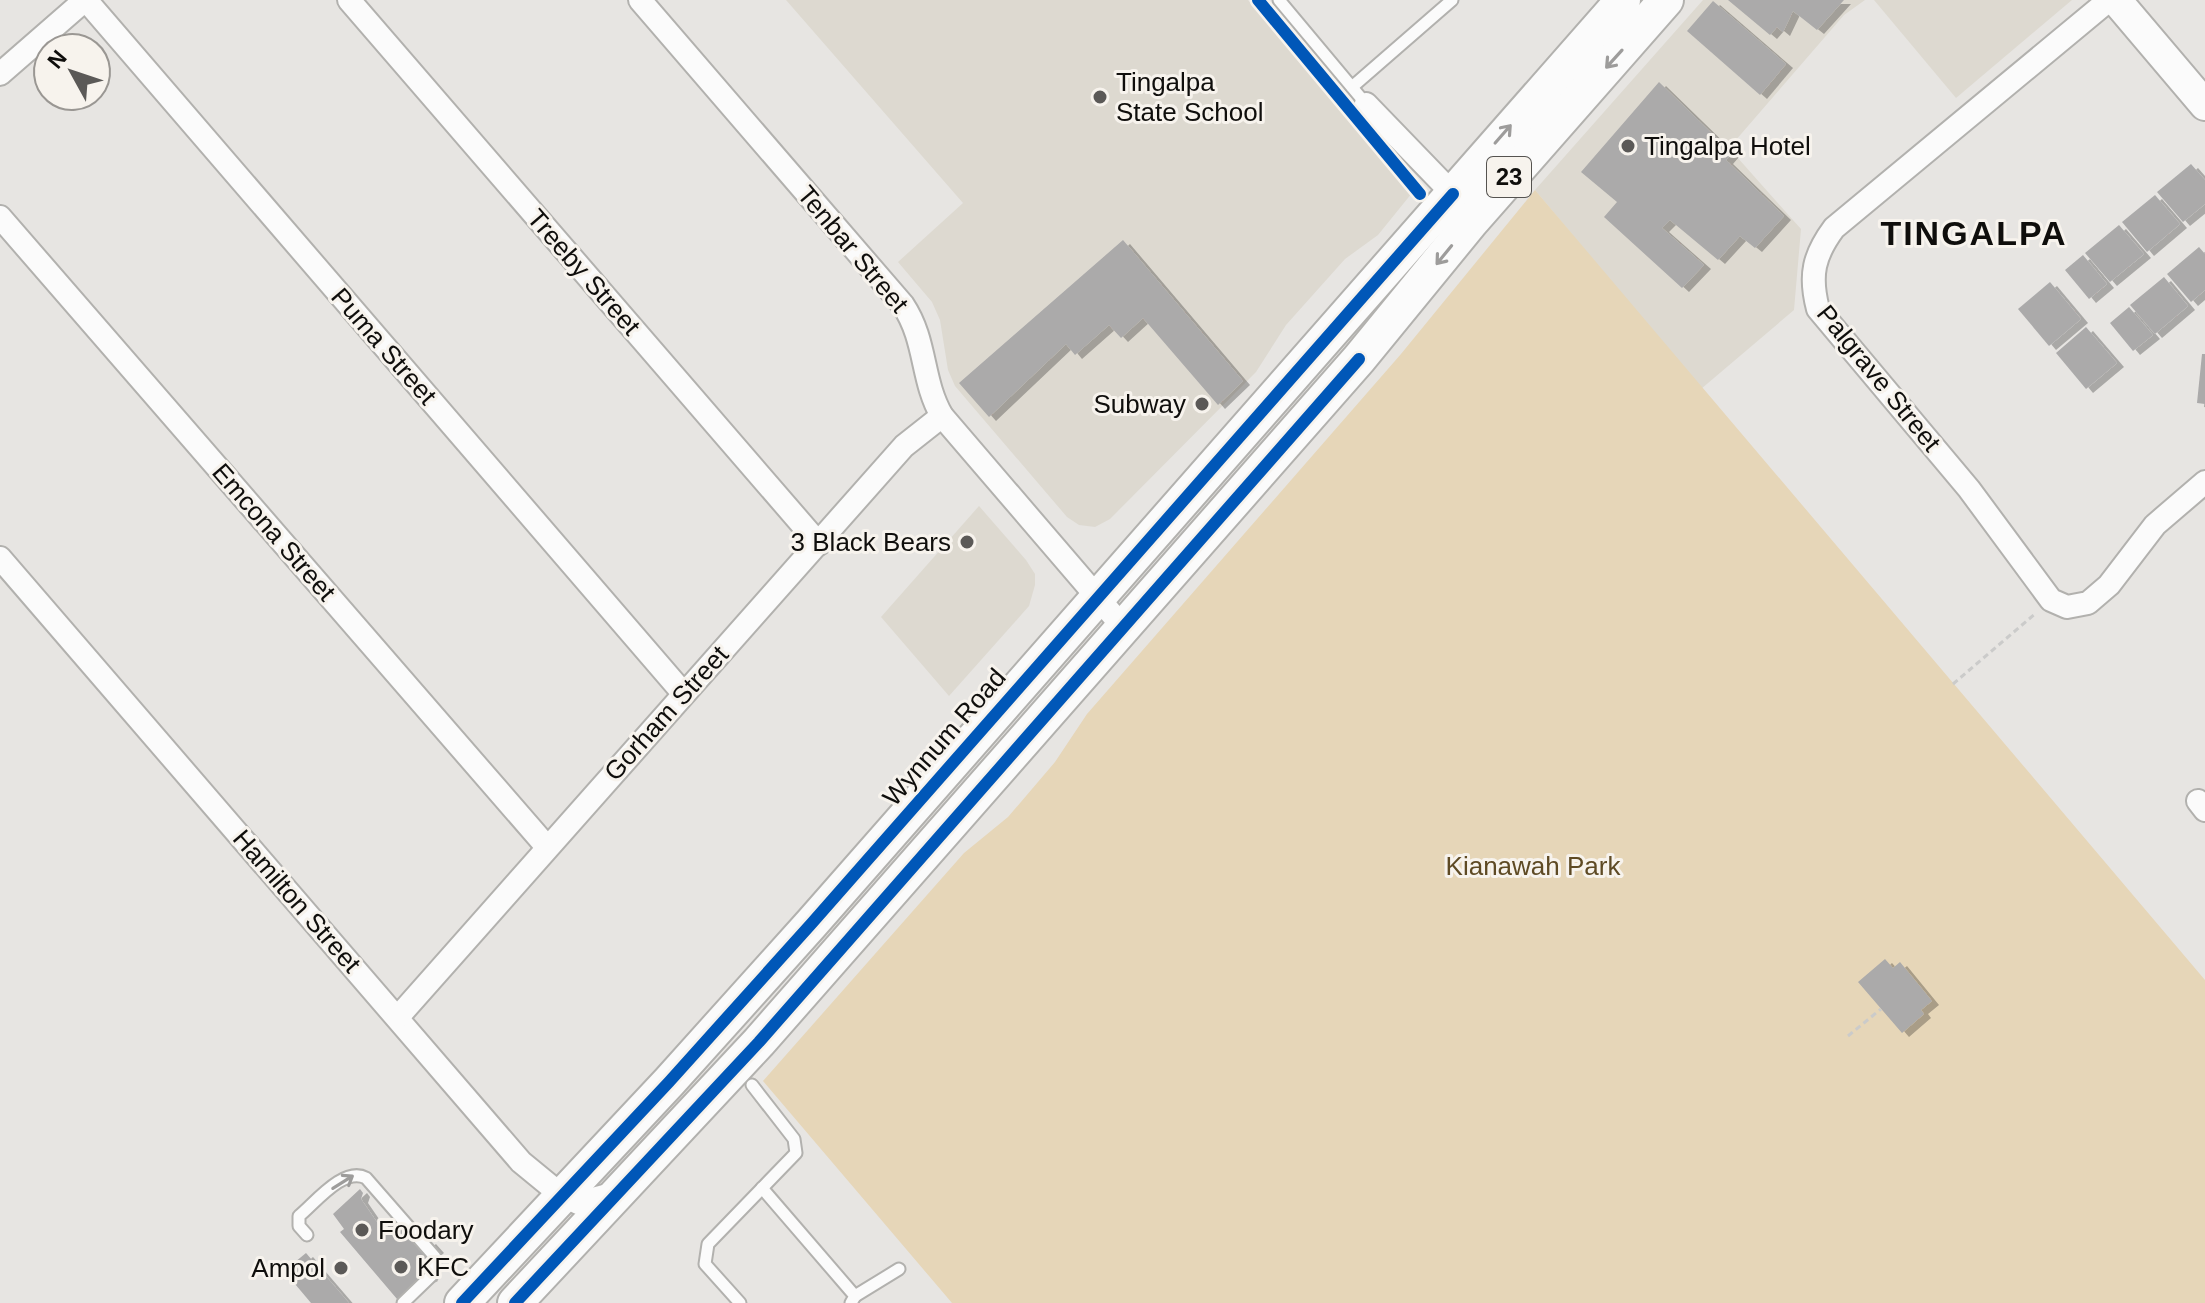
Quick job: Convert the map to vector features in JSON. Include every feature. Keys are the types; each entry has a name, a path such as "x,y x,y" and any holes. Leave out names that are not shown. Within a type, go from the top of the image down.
{"main road":[{"name":"23","path":"515,1303 709,1097 1359,359 1471,222 1666,0"},
{"path":"2116,0 2205,105"},
{"name":"Wynnum Road","path":"462,1303 560,1194 669,1082 812,923 1613,8"},
{"path":"812,923 845,914 859,926"}],"street":[{"path":"0,74 85,0"},
{"name":"Puma Street","path":"85,0 683,693"},
{"name":"Treeby Street","path":"349,0 819,544"},
{"name":"Tenbar Street","path":"640,0 903,305 918,331 929,387 942,416 1123,627"},
{"name":"Palgrave Street","path":"2051,600 1969,489 1818,309 1811,283 1817,251 1834,228 2109,0"},
{"path":"1359,96 1453,194"},
{"name":"Emcona Street","path":"0,217 547,847"},
{"name":"Gorham Street","path":"398,1017 904,446 942,416"},
{"path":"2051,600 2067,607 2088,603 2109,585 2155,525 2205,482"},
{"name":"Hamilton Street","path":"0,558 521,1162 560,1194"},
{"path":"560,1194 578,1203 616,1193"}],"lane":[{"path":"1279,0 1359,96 1452,0"},
{"path":"740,1303 705,1264 708,1244 796,1153 794,1139 752,1085"},
{"path":"307,1235 299,1226 299,1216 346,1177 356,1175 366,1178 435,1257 434,1273 403,1303"},
{"path":"762,1188 853,1300 899,1269"}],"path":[{"path":"1953,684 2051,600"},
{"path":"1848,1036 1881,1009"}],"shaded area":[{"name":"Tingalpa State School","path":"786,0 1248,0 1412,193 1378,235 1345,259 1286,325 1256,372 1110,519 1095,527 1079,525 1067,517 955,386 948,370 940,320 932,302 898,262 963,203"},
{"path":"1703,0 1865,0 1844,15 1729,148 1801,229 1794,310 1701,389 1535,190"},
{"path":"1874,0 2072,0 1956,98"},
{"path":"979,506 1026,560 1035,574 1035,585 1029,606 949,696 881,617"}],"green space":[{"name":"Kianawah Park","path":"1535,190 2205,980 2205,1303 952,1303 763,1081 964,853 1008,817 1055,762 1087,714 1401,354"}],"building":[{"path":"1728,0 1844,0 1817,30 1793,11 1783,32 1777,27 1770,35"},
{"path":"1713,1 1786,64 1760,95 1687,31"},
{"path":"1659,82 1732,153 1726,160 1784,216 1755,248 1740,236 1718,260 1670,220 1662,228 1704,265 1682,288 1604,217 1617,202 1581,172"},
{"path":"2191,164 2205,180 2205,204 2183,222 2157,192"},
{"path":"2155,195 2180,224 2147,252 2122,222"},
{"path":"2119,225 2144,254 2110,282 2085,253"},
{"path":"1123,240 1243,381 1218,405 1143,318 1121,338 1109,325 1075,355 1066,344 989,417 959,383"},
{"path":"2199,247 2205,254 2205,290 2191,302 2167,274"},
{"path":"2083,255 2107,284 2089,299 2065,270"},
{"path":"2164,277 2188,306 2155,334 2130,305"},
{"path":"2050,282 2081,319 2049,346 2018,309"},
{"path":"2129,307 2153,335 2133,351 2110,323"},
{"path":"2086,327 2117,363 2086,389 2056,353"},
{"path":"2202,354 2205,354 2205,404 2197,403"},
{"path":"1885,959 1893,968 1900,962 1932,1001 1921,1010 1924,1014 1902,1033 1858,982"},
{"path":"360,1189 363,1193 361,1199 383,1231 396,1219 420,1247 429,1240 437,1249 425,1259 429,1265 426,1271 431,1277 414,1285 397,1299 340,1232 344,1229 333,1214"},
{"path":"306,1253 349,1303 311,1303 284,1271"}],"cycle path":[{"path":"1258,0 1420,194"},
{"path":"462,1303 669,1082 812,923 1453,194"},
{"path":"515,1303 759,1042 1359,359"}],"place":[{"name":"Tingalpa State School","path":"1100,97"},
{"name":"Tingalpa Hotel","path":"1628,146"},
{"name":"Subway","path":"1202,404"},
{"name":"3 Black Bears","path":"967,542"},
{"name":"Foodary","path":"362,1230"},
{"name":"KFC","path":"401,1267"},
{"name":"Ampol","path":"341,1268"}],"district":[{"name":"TINGALPA","path":"1974,233"}]}
